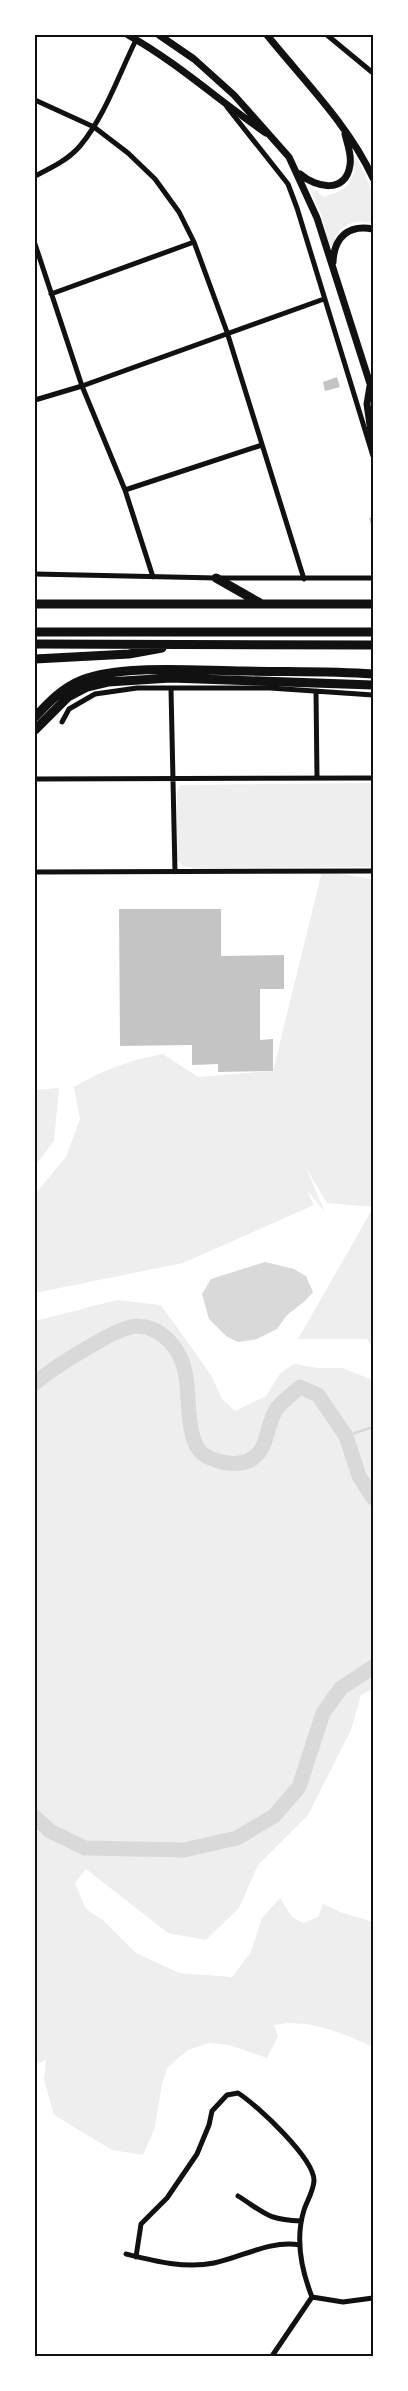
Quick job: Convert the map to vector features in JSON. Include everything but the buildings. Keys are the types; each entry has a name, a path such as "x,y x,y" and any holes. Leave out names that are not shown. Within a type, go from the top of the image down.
{"highway":[{"path":"216,578 260,603"},
{"path":"35,604 373,604"},
{"path":"35,632 373,632"},
{"path":"35,644 373,645"},
{"path":"35,660 129,654 183,644"},
{"path":"35,717 64,689 82,679 103,674 145,670 179,670 373,674"},
{"path":"35,730 68,697 87,687 108,682 171,678 373,685"}],"main road":[{"path":"128,35 182,69 227,107 276,140"},
{"path":"158,35 208,70 234,94 276,140 297,172 317,218 373,393"},
{"path":"267,35 343,127 358,149 373,178"},
{"path":"297,172 309,182 323,187 336,184 345,177 350,166 349,150 343,127"},
{"path":"333,268 337,242 344,234 354,228 373,229"},
{"path":"370,385 367,404 373,446"}],"street":[{"path":"327,35 373,73"},
{"path":"35,176 79,147 94,127 136,40"},
{"path":"35,100 94,127 128,153 155,179 179,212 194,242 226,332 304,579"},
{"path":"227,107 288,184 373,456"},
{"path":"51,294 194,242"},
{"path":"35,244 82,386 125,490 153,577"},
{"path":"35,400 82,386 226,332 324,299"},
{"path":"125,490 262,445"},
{"path":"35,574 216,578 373,578"},
{"path":"62,722 69,709 95,694 136,688 270,688 373,695"},
{"path":"171,689 175,872"},
{"path":"316,691 317,778"},
{"path":"35,779 373,778"},
{"path":"35,872 373,871"},
{"path":"136,2257 141,2224 167,2198 197,2154 209,2125 212,2111 227,2095 238,2094 248,2100 306,2158 312,2169 312,2193 301,2221 300,2245 304,2275 312,2297"},
{"path":"238,2196 265,2216 285,2221 301,2221"},
{"path":"126,2254 179,2265 213,2263 274,2245 288,2243 300,2245"},
{"path":"312,2297 343,2302 373,2298"},
{"path":"272,2356 312,2297"}],"shaded area":[{"path":"354,158 357,158 373,193 373,225 367,222 354,222 348,225 338,233 334,245 329,247 322,216 311,191 316,190 323,197 344,189 353,174"},
{"path":"373,783 373,867 194,868 183,866 177,860 177,792 180,785"},
{"path":"322,871 373,879 373,1207 327,1203 306,1168 325,1212 307,1190 314,1205 183,1263 35,1293 35,1194 66,1157 80,1119 74,1087 117,1066 163,1054 198,1077 273,1071"},
{"path":"59,1088 54,1141 35,1166 35,1090"},
{"path":"373,1208 373,1348 367,1339 298,1339"},
{"path":"265,1262 294,1269 306,1276 313,1292 287,1315 277,1329 257,1339 238,1342 226,1336 209,1319 202,1294 211,1279"},
{"path":"117,1300 161,1305 211,1375 222,1399 235,1411 266,1396 281,1372 294,1364 318,1368 342,1368 373,1380 373,1689 361,1695 351,1730 308,1815 258,1865 239,1908 206,1940 168,1933 86,1869 75,1883 86,1909 104,1921 136,1953 179,1973 232,1977 251,1952 262,1918 280,1898 292,1917 303,1923 318,1917 323,1904 340,1912 373,1922 373,2047 325,2028 287,2023 274,2025 278,2036 267,2058 229,2045 209,2043 188,2050 168,2067 162,2084 155,2127 143,2155 112,2150 54,2115 44,2080 46,2060 35,2065 35,1321"}],"waterway":[{"path":"35,1383 100,1340 128,1328 137,1326 147,1327 163,1336 176,1349 186,1376 192,1435 199,1450 204,1455 225,1463 245,1462 255,1457 260,1452 276,1410 300,1387 318,1395 346,1436 359,1476 373,1498"},
{"path":"346,1436 373,1427"},
{"path":"35,1817 50,1831 85,1848 184,1850 237,1838 274,1816 299,1787 323,1713 341,1688 373,1667"}]}
